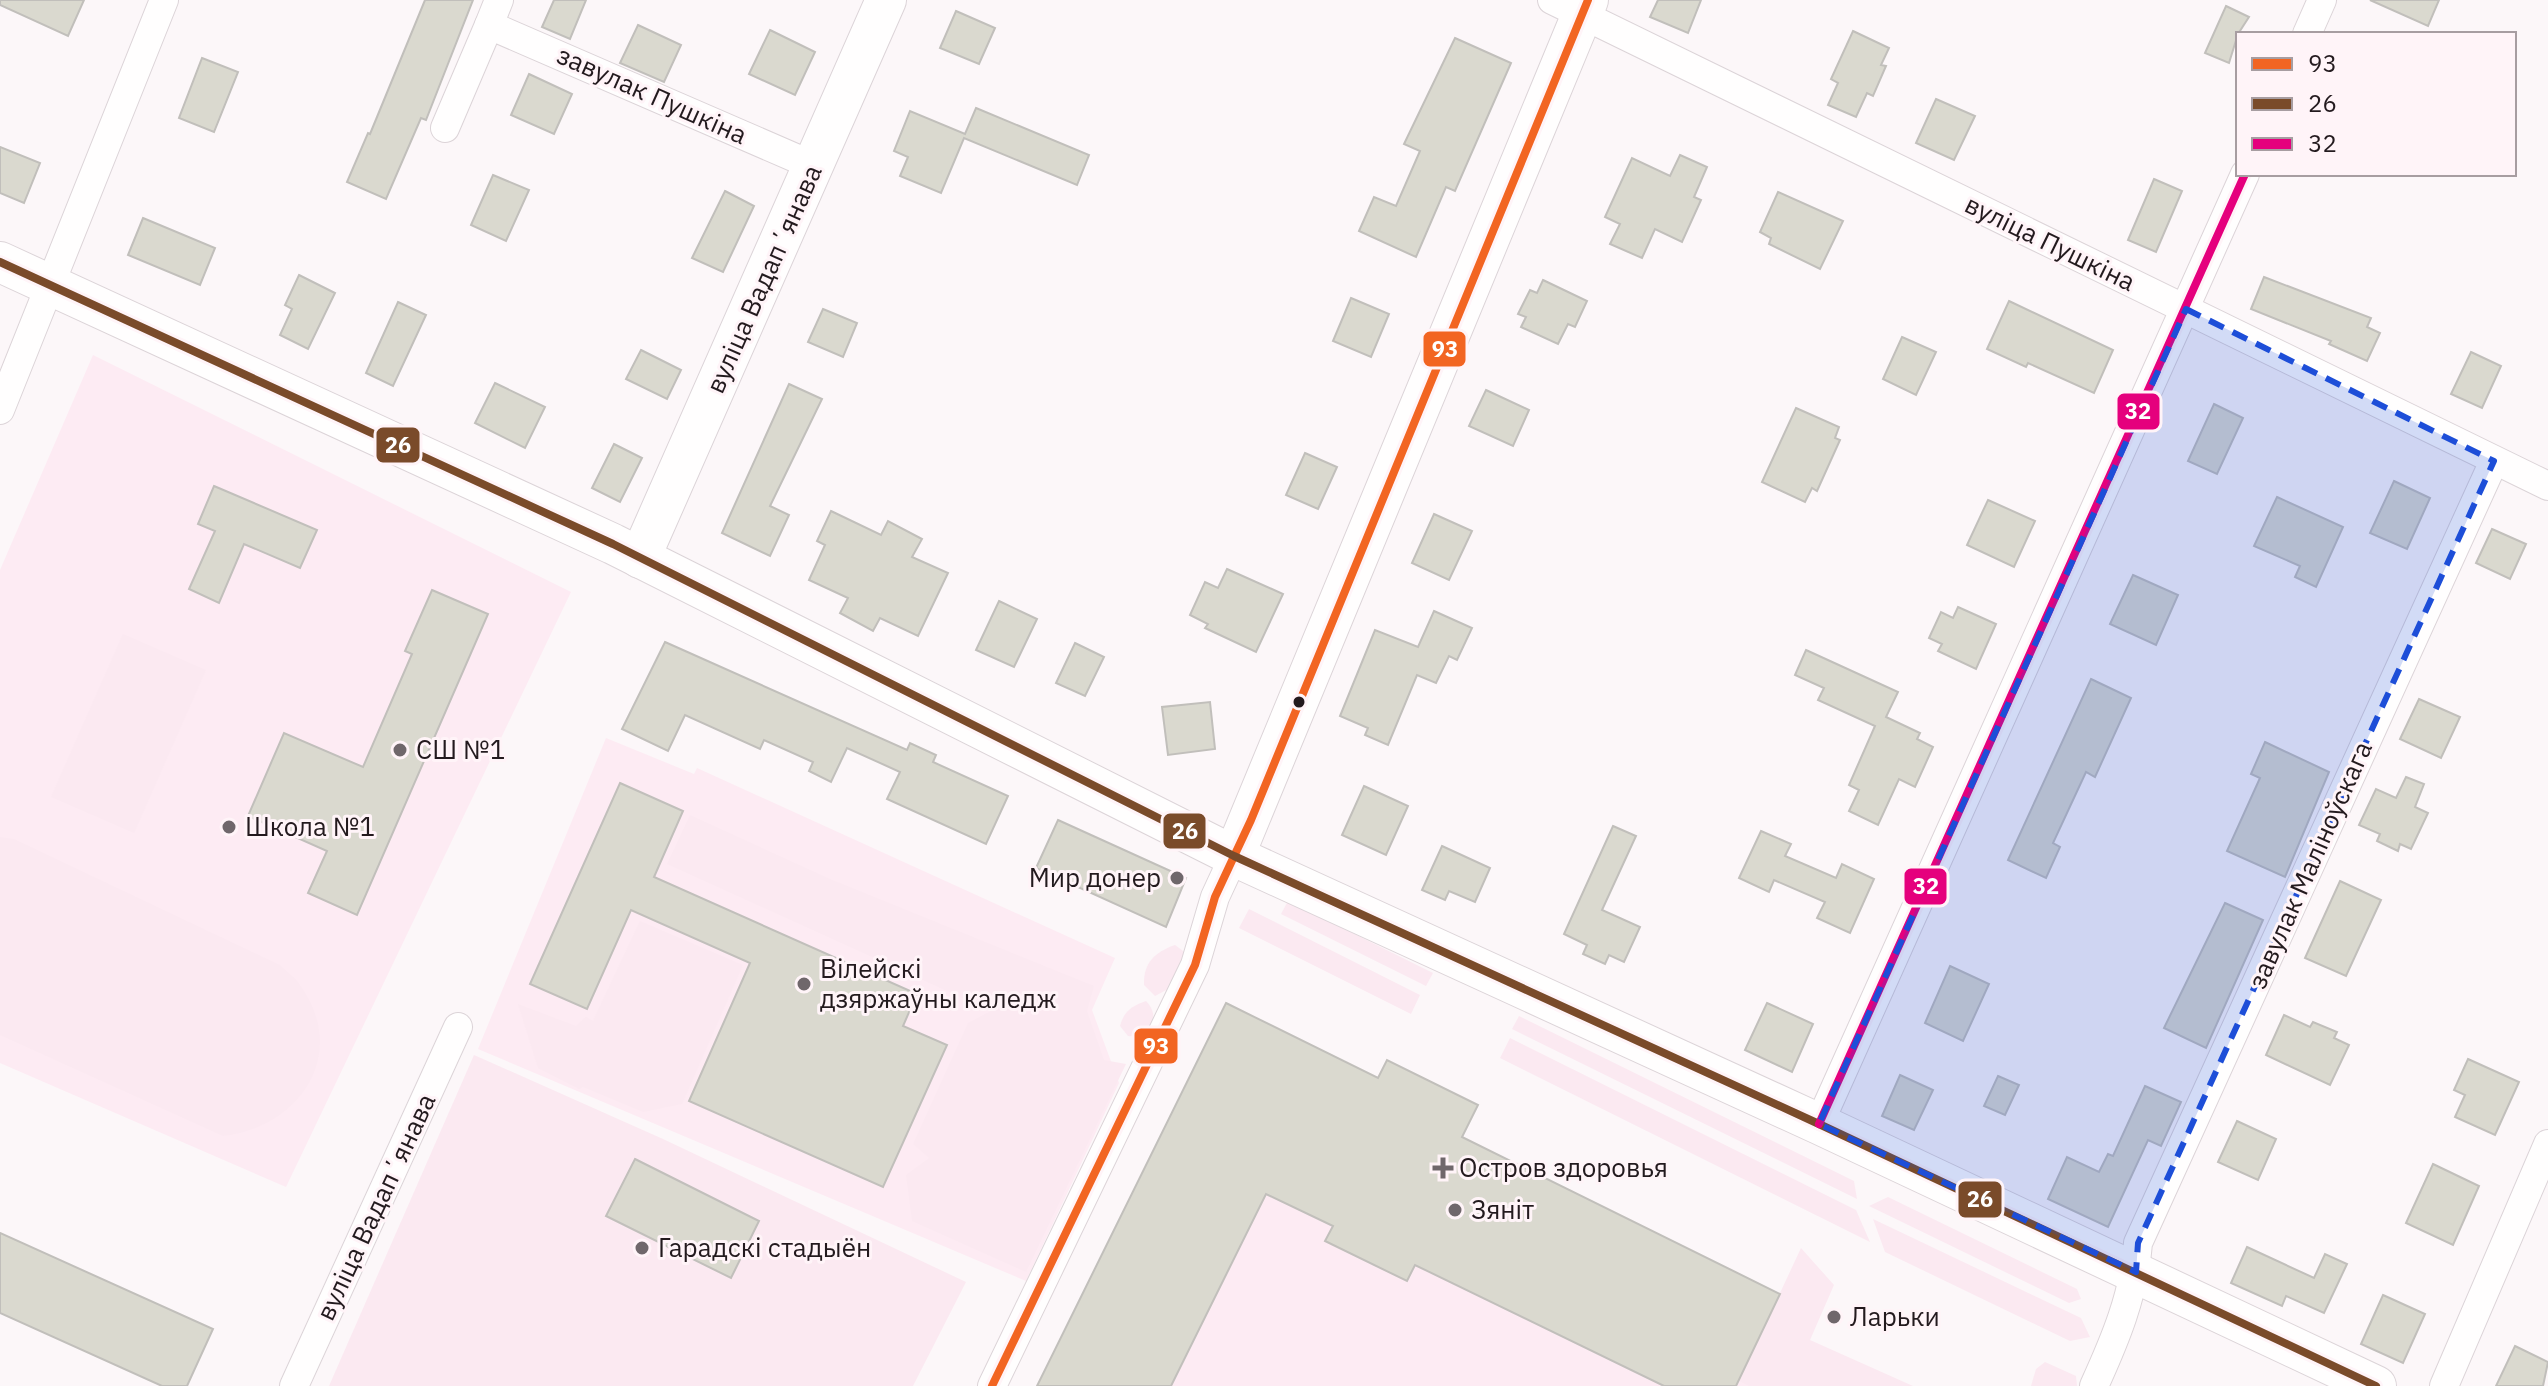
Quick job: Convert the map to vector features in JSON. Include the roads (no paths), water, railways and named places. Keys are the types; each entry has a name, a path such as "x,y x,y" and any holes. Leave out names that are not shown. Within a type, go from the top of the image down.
{"main road":[{"name":"вуліца Вадапʼянава","path":"640,558 886,0"},
{"path":"1234,856 1574,4"},
{"path":"0,262 640,558 1234,856 1819,1124 2376,1386"}],"street":[{"path":"0,410 164,0"},
{"path":"2308,32 2322,0"},
{"name":"вуліца Пушкіна","path":"1574,4 2548,486"},
{"name":"завулак Пушкіна","path":"445,128 494,12 814,166"},
{"path":"1819,1124 2244,176"},
{"name":"завулак Маліноўскага","path":"2094,1386 2119,1331 2136,1272 2138,1243 2494,461"},
{"path":"992,1386 1195,965 1215,897 1234,856"},
{"name":"вуліца Вадапʼянава","path":"294,1386 458,1027"},
{"path":"2444,1386 2548,1144"}],"place":[{"name":"СШ №1","path":"400,750"},
{"name":"Школа №1","path":"229,827"},
{"name":"Мир донер","path":"1177,878"},
{"name":"Вілейскі дзяржаўны каледж","path":"804,984"},
{"name":"Остров здоровья","path":"1443,1168"},
{"name":"Зяніт","path":"1455,1210"},
{"name":"Гарадскі стадыён","path":"642,1248"},
{"name":"Ларьки","path":"1834,1317"}]}
